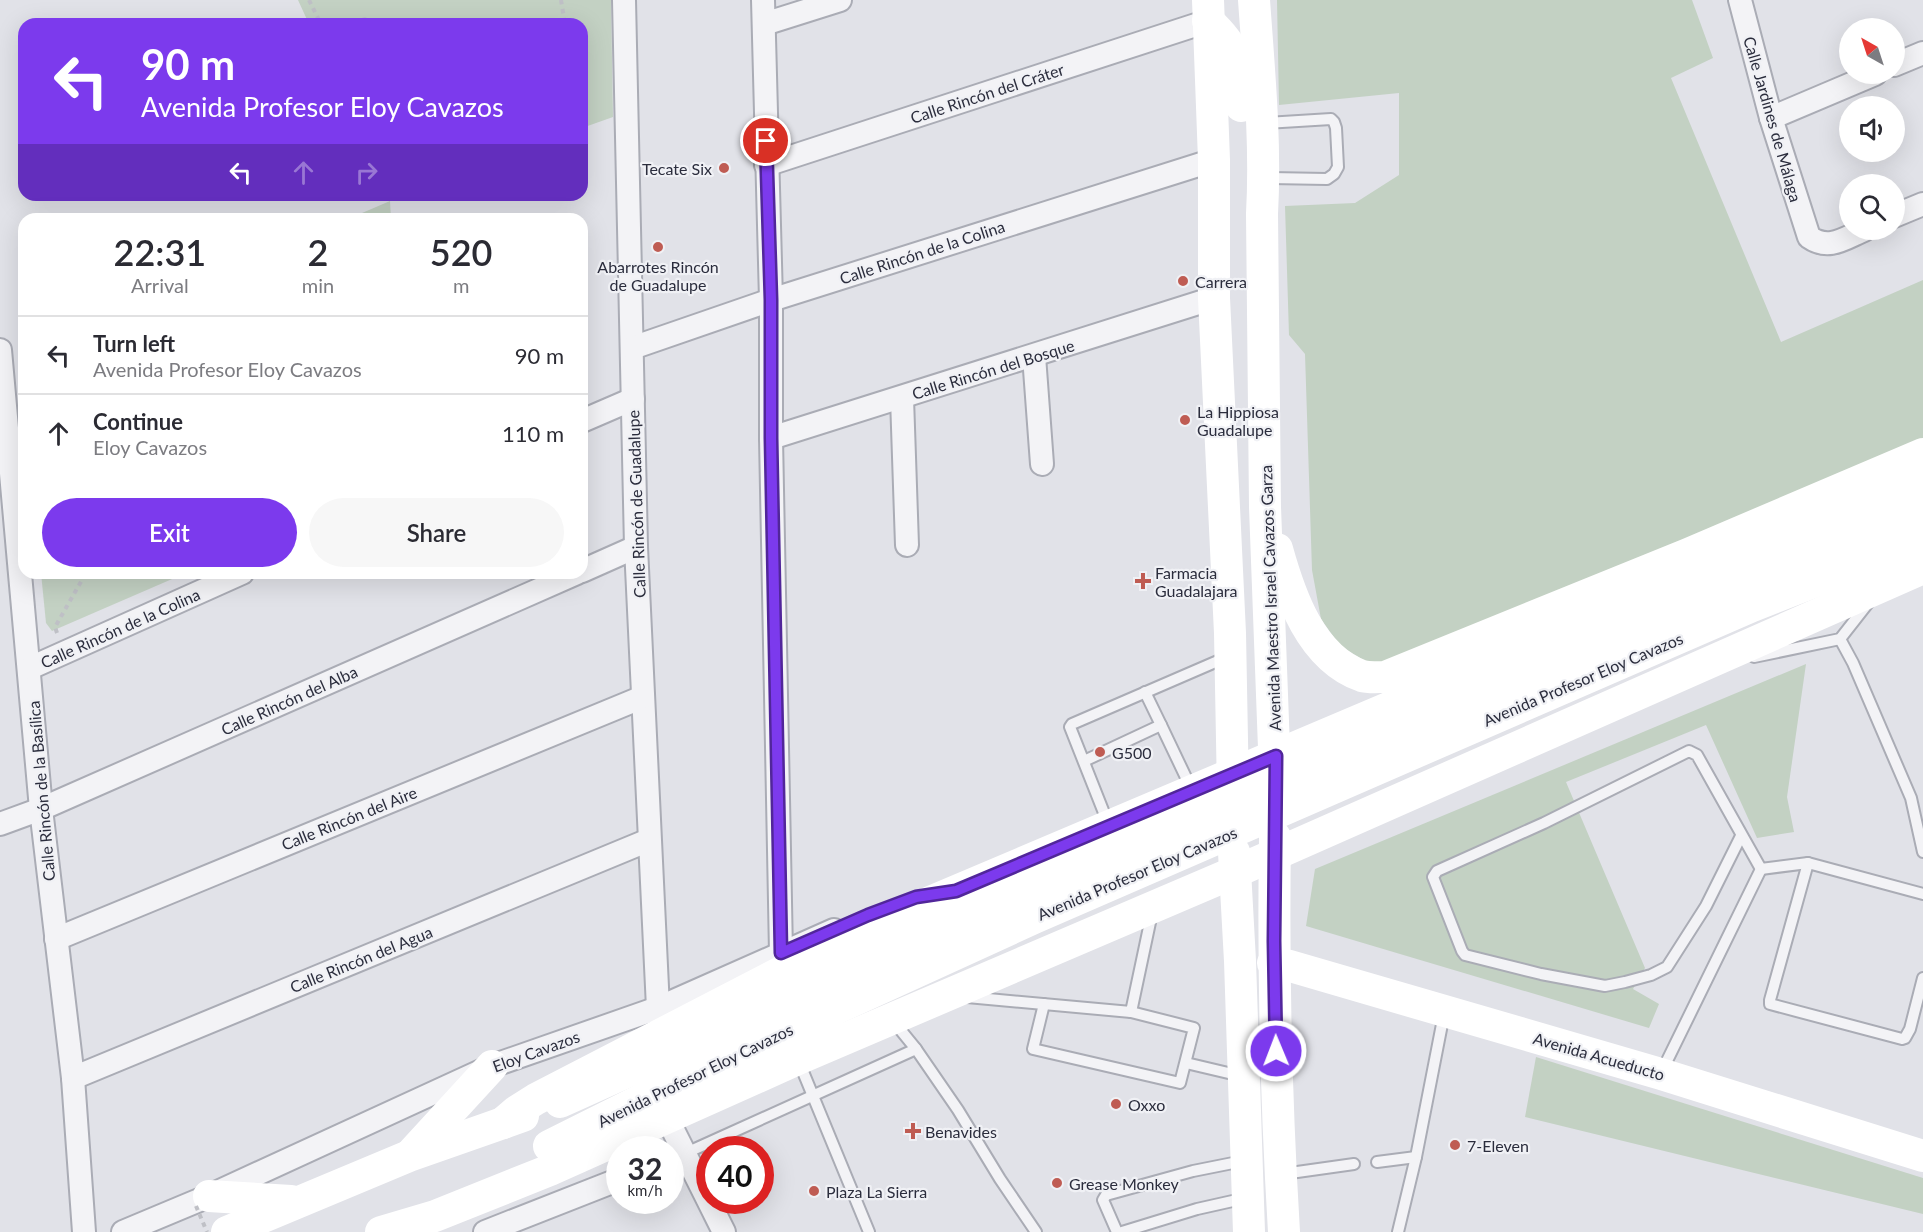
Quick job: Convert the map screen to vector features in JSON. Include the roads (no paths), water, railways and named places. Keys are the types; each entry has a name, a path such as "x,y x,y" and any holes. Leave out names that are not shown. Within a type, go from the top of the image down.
{"main road":[{"name":"Avenida Maestro Israel Cavazos Garza","path":"1254,0 1263,123 1266,507 1276,756 1274,963 1277,1117 1284,1232"},
{"path":"1208,10 1214,160 1214,298 1230,656 1235,872 1250,1232"},
{"path":"1208,10 1234,51 1239,74 1245,179 1252,199 1262,213"},
{"path":"1266,507 1287,579 1309,630 1326,651 1344,667 1364,677 1385,676 1677,558 1923,454"},
{"name":"Avenida Profesor Eloy Cavazos","path":"503,1123 516,1111 536,1099 857,933 1853,511 1923,484"},
{"name":"Avenida Profesor Eloy Cavazos","path":"227,1232 409,1156 560,1102 925,935 1276,781 1606,640 1923,512"},
{"name":"Avenida Profesor Eloy Cavazos","path":"363,1232 549,1146 697,1072 1034,918 1752,606 1923,539"},
{"name":"Avenida Profesor Eloy Cavazos","path":"381,1232 446,1212 550,1170 798,1059 1235,872 1923,568"},
{"path":"1501,661 1487,678 1482,700 1487,721 1502,738 1522,746"},
{"path":"1400,703 1420,704 1437,713 1449,728 1453,747 1448,766 1436,782"},
{"path":"1049,851 1037,874 1034,896 1042,915 1049,924 1074,940"},
{"path":"963,887 990,885 1006,889 1017,899 1023,909 1027,925 1026,940 1003,972"},
{"name":"Avenida Acueducto","path":"1274,963 1661,1074 1923,1156"},
{"path":"409,1156 492,1066"},
{"path":"202,1201 298,1202"}],"street":[{"name":"Calle Rincón de Guadalupe","path":"624,0 636,547 658,1008"},
{"path":"763,0 771,300 771,438 781,953"},
{"path":"764,24 840,0"},
{"name":"Calle Jardines de Málaga","path":"1740,0 1771,118 1809,237 1826,245 1841,240"},
{"name":"Calle Rincón del Cráter","path":"766,165 1208,10"},
{"path":"1905,60 1923,53"},
{"path":"1771,118 1851,84"},
{"name":"Calle Rincón de la Colina","path":"632,348 771,300 1214,160"},
{"path":"1905,211 1923,204"},
{"name":"Calle Rincón del Bosque","path":"771,438 1214,298"},
{"name":"Calle Rincón de la Basílica","path":"0,350 18,541"},
{"path":"1034,356 1041,464"},
{"path":"902,398 906,545"},
{"path":"588,418 633,399"},
{"path":"588,568 636,547"},
{"name":"Calle Rincón de la Basílica","path":"22,579 41,810 73,1078 84,1232"},
{"name":"Calle Rincón de la Colina","path":"30,668 229,579"},
{"name":"Calle Rincón del Alba","path":"0,824 41,810 563,579"},
{"name":"Calle Rincón del Aire","path":"56,939 643,697"},
{"name":"Calle Rincón del Agua","path":"73,1078 649,840"},
{"name":"Eloy Cavazos","path":"123,1232 202,1201 492,1066 658,1008 868,915 916,897 963,887"},
{"path":"667,1118 672,1136"},
{"path":"684,1166 724,1232"},
{"path":"485,1232 606,1184"}],"lane":[{"path":"1263,123 1331,119 1336,128 1338,167 1327,179 1264,178"},
{"path":"1706,665 1840,639 1882,586"},
{"path":"1840,639 1911,798 1923,852"},
{"path":"1109,826 1070,727 1072,724 1230,656"},
{"path":"1145,692 1193,791"},
{"path":"1084,761 1161,725"},
{"path":"1741,836 1706,906 1667,967 1641,978 1605,986 1541,974 1465,955 1433,877 1437,871 1544,824 1689,752 1697,755 1761,869"},
{"path":"1761,869 1808,863 1923,894"},
{"path":"1808,863 1770,1004 1902,1039 1908,1035 1923,978"},
{"path":"1661,1074 1761,869"},
{"path":"1131,1012 1153,906"},
{"path":"949,996 1044,1004 1131,1012 1194,1028 1180,1083 1033,1048 1044,1004"},
{"path":"1398,1232 1416,1157 1445,1011"},
{"path":"892,1019 916,1049 958,1110 1036,1232"},
{"path":"684,1153 916,1049"},
{"path":"798,1059 869,1232"},
{"path":"1186,1063 1243,1076"},
{"path":"1377,1162 1416,1157"},
{"path":"1117,1232 1103,1200 1106,1194 1193,1171 1246,1160"},
{"path":"1281,1174 1354,1164"},
{"path":"1122,1232 1197,1209 1248,1197"}],"place":[{"name":"Tecate Six","path":"724,168"},
{"name":"Abarrotes Rincón de Guadalupe","path":"658,247"},
{"name":"Carrera","path":"1183,281"},
{"name":"La Hippiosa Guadalupe","path":"1185,420"},
{"name":"Farmacia Guadalajara","path":"1143,581"},
{"name":"G500","path":"1100,752"},
{"name":"Oxxo","path":"1116,1104"},
{"name":"Benavides","path":"913,1131"},
{"name":"7-Eleven","path":"1455,1145"},
{"name":"Grease Monkey","path":"1057,1183"},
{"name":"Plaza La Sierra","path":"814,1191"}]}
